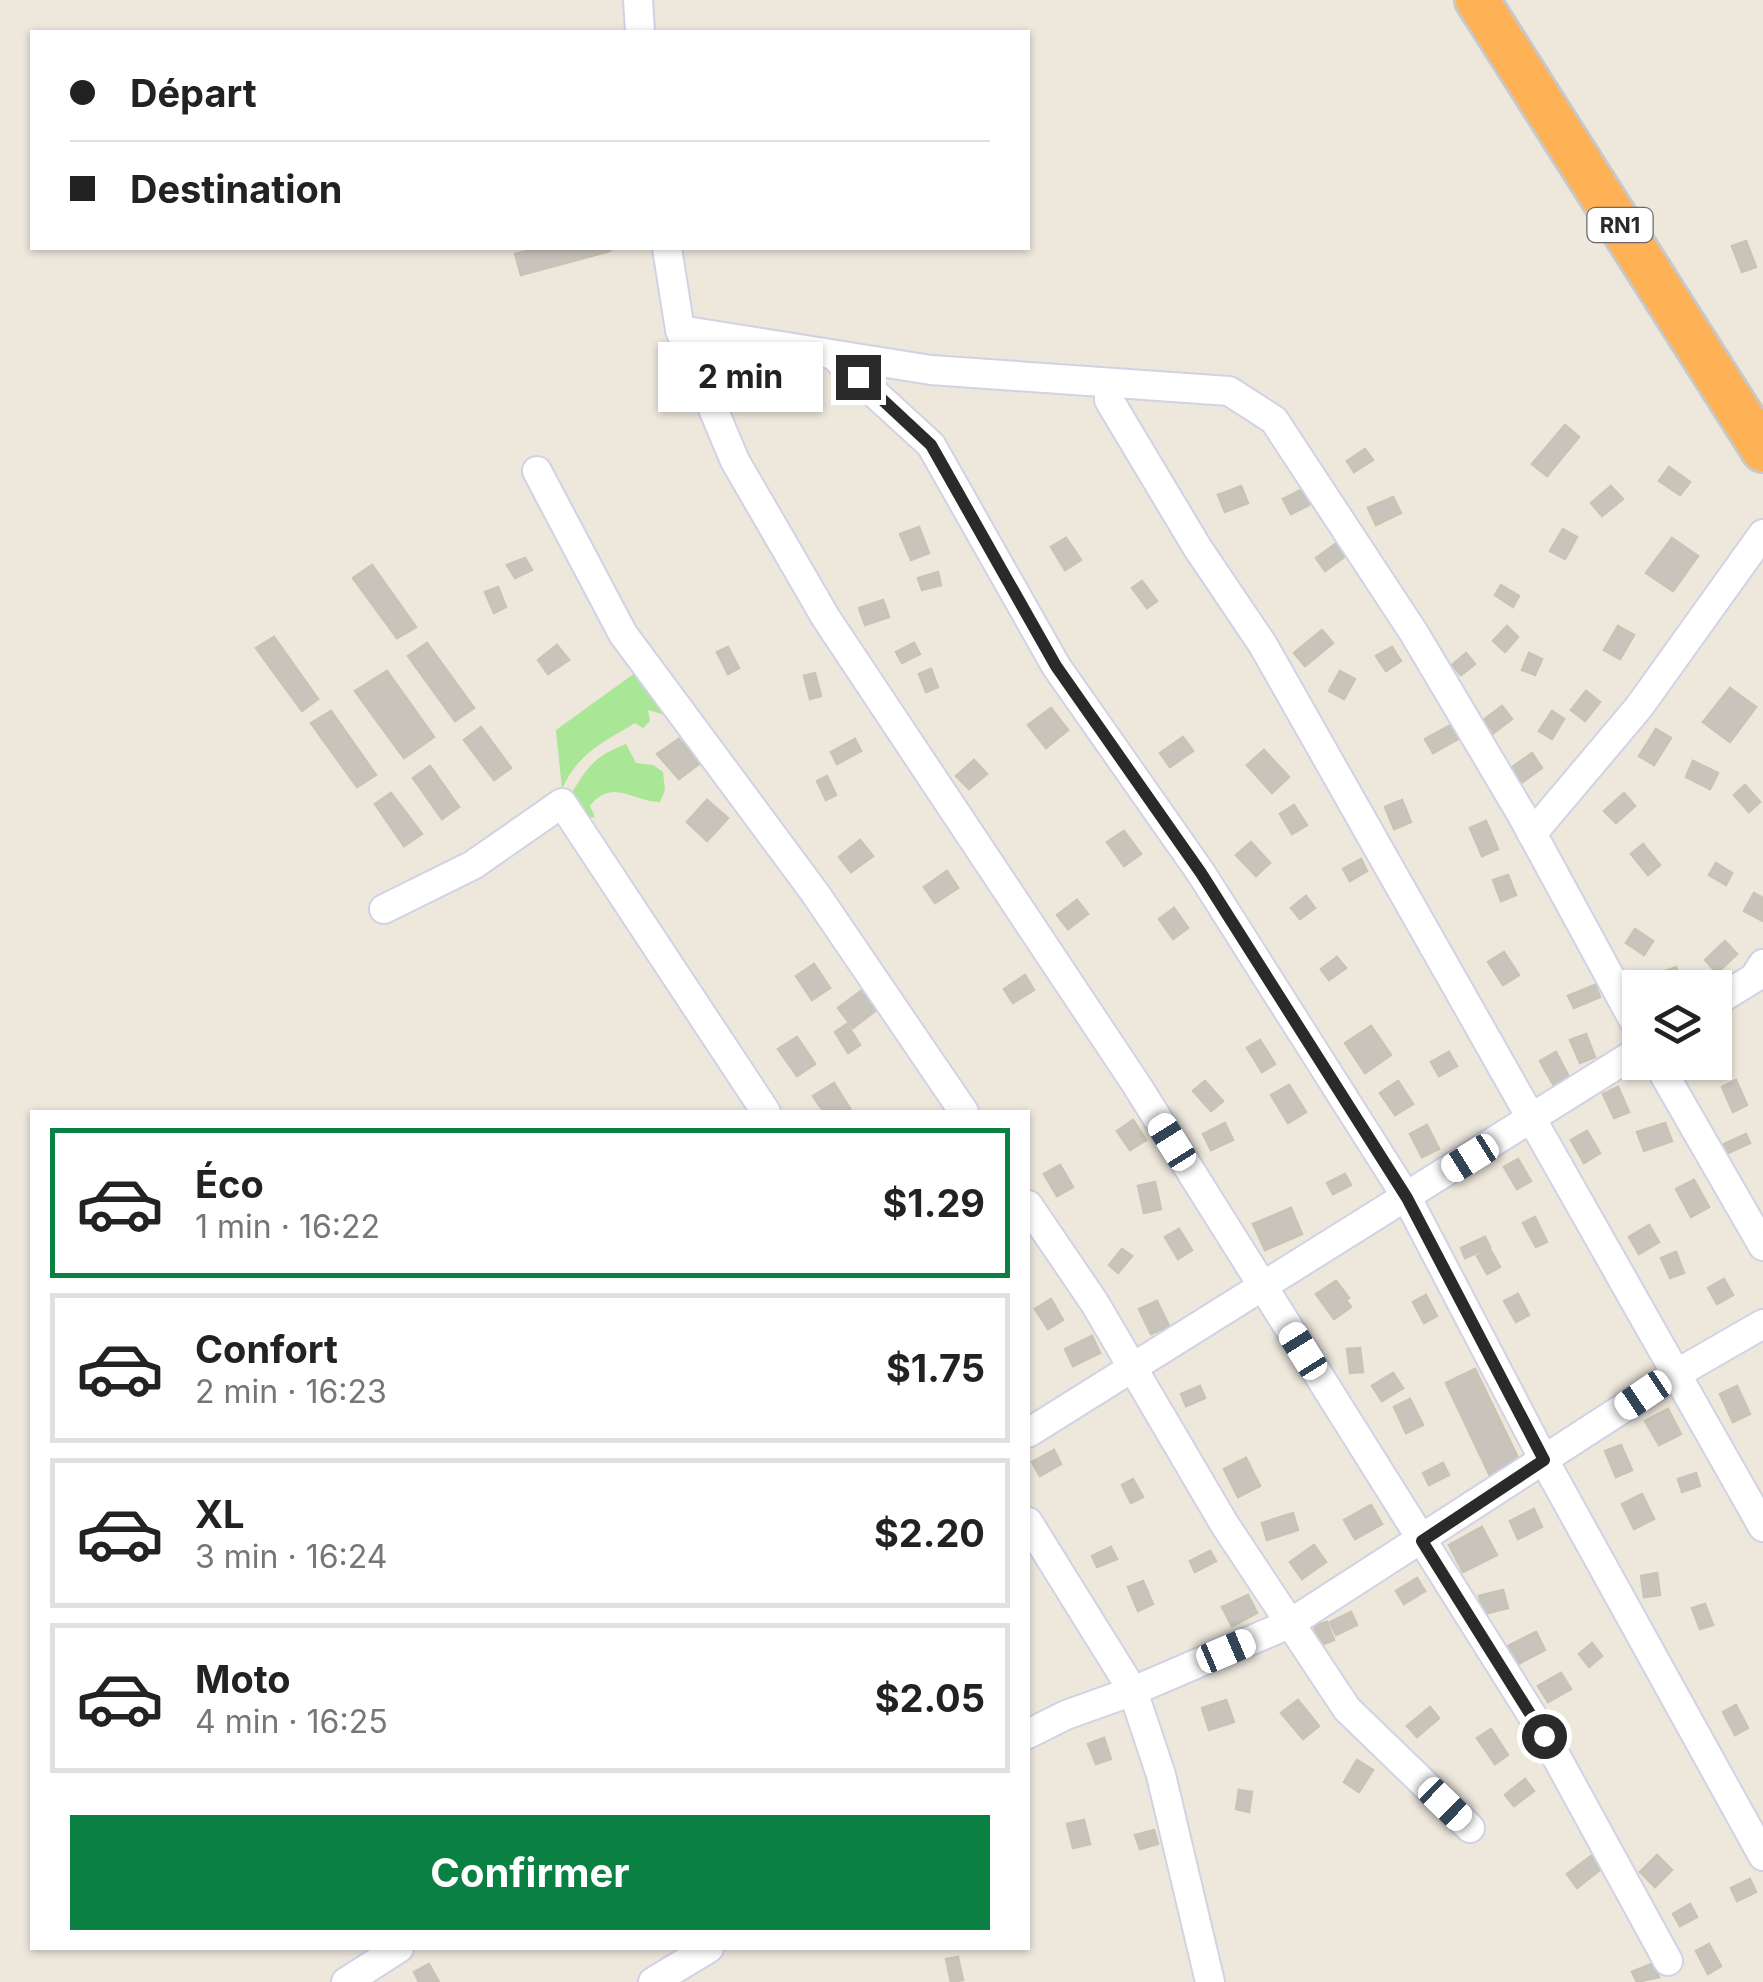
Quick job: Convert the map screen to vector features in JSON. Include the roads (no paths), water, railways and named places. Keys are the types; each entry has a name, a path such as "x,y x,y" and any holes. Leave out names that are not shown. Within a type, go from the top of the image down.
{"highway":[{"name":"RN1","path":"1478,0 1763,450"}],"street":[{"path":"638,0 640,30"},
{"path":"667,250 680,330 735,461 826,618 1136,1084 1544,1736 1668,1961"},
{"path":"680,330 931,370 1228,392 1274,420 1414,633 1532,834 1622,999"},
{"path":"834,354 931,445 1056,666 1201,873 1407,1198 1544,1460 1763,1856"},
{"path":"1109,383 1109,400 1196,546 1263,645 1763,1526"},
{"path":"537,471 623,634 815,894 963,1110"},
{"path":"1532,834 1639,707 1763,534"},
{"path":"384,909 473,865 562,803 765,1110"},
{"path":"1732,992 1754,978 1763,964"},
{"path":"1030,1432 1622,1062"},
{"path":"1667,1080 1763,1246"},
{"path":"1030,1208 1094,1302 1225,1525 1346,1710 1470,1828"},
{"path":"1030,1733 1288,1624 1676,1374 1763,1324"},
{"path":"1030,1530 1038,1562 1133,1691 1161,1775 1210,1982"},
{"path":"346,1982 395,1950"},
{"path":"653,1982 706,1950"}]}
